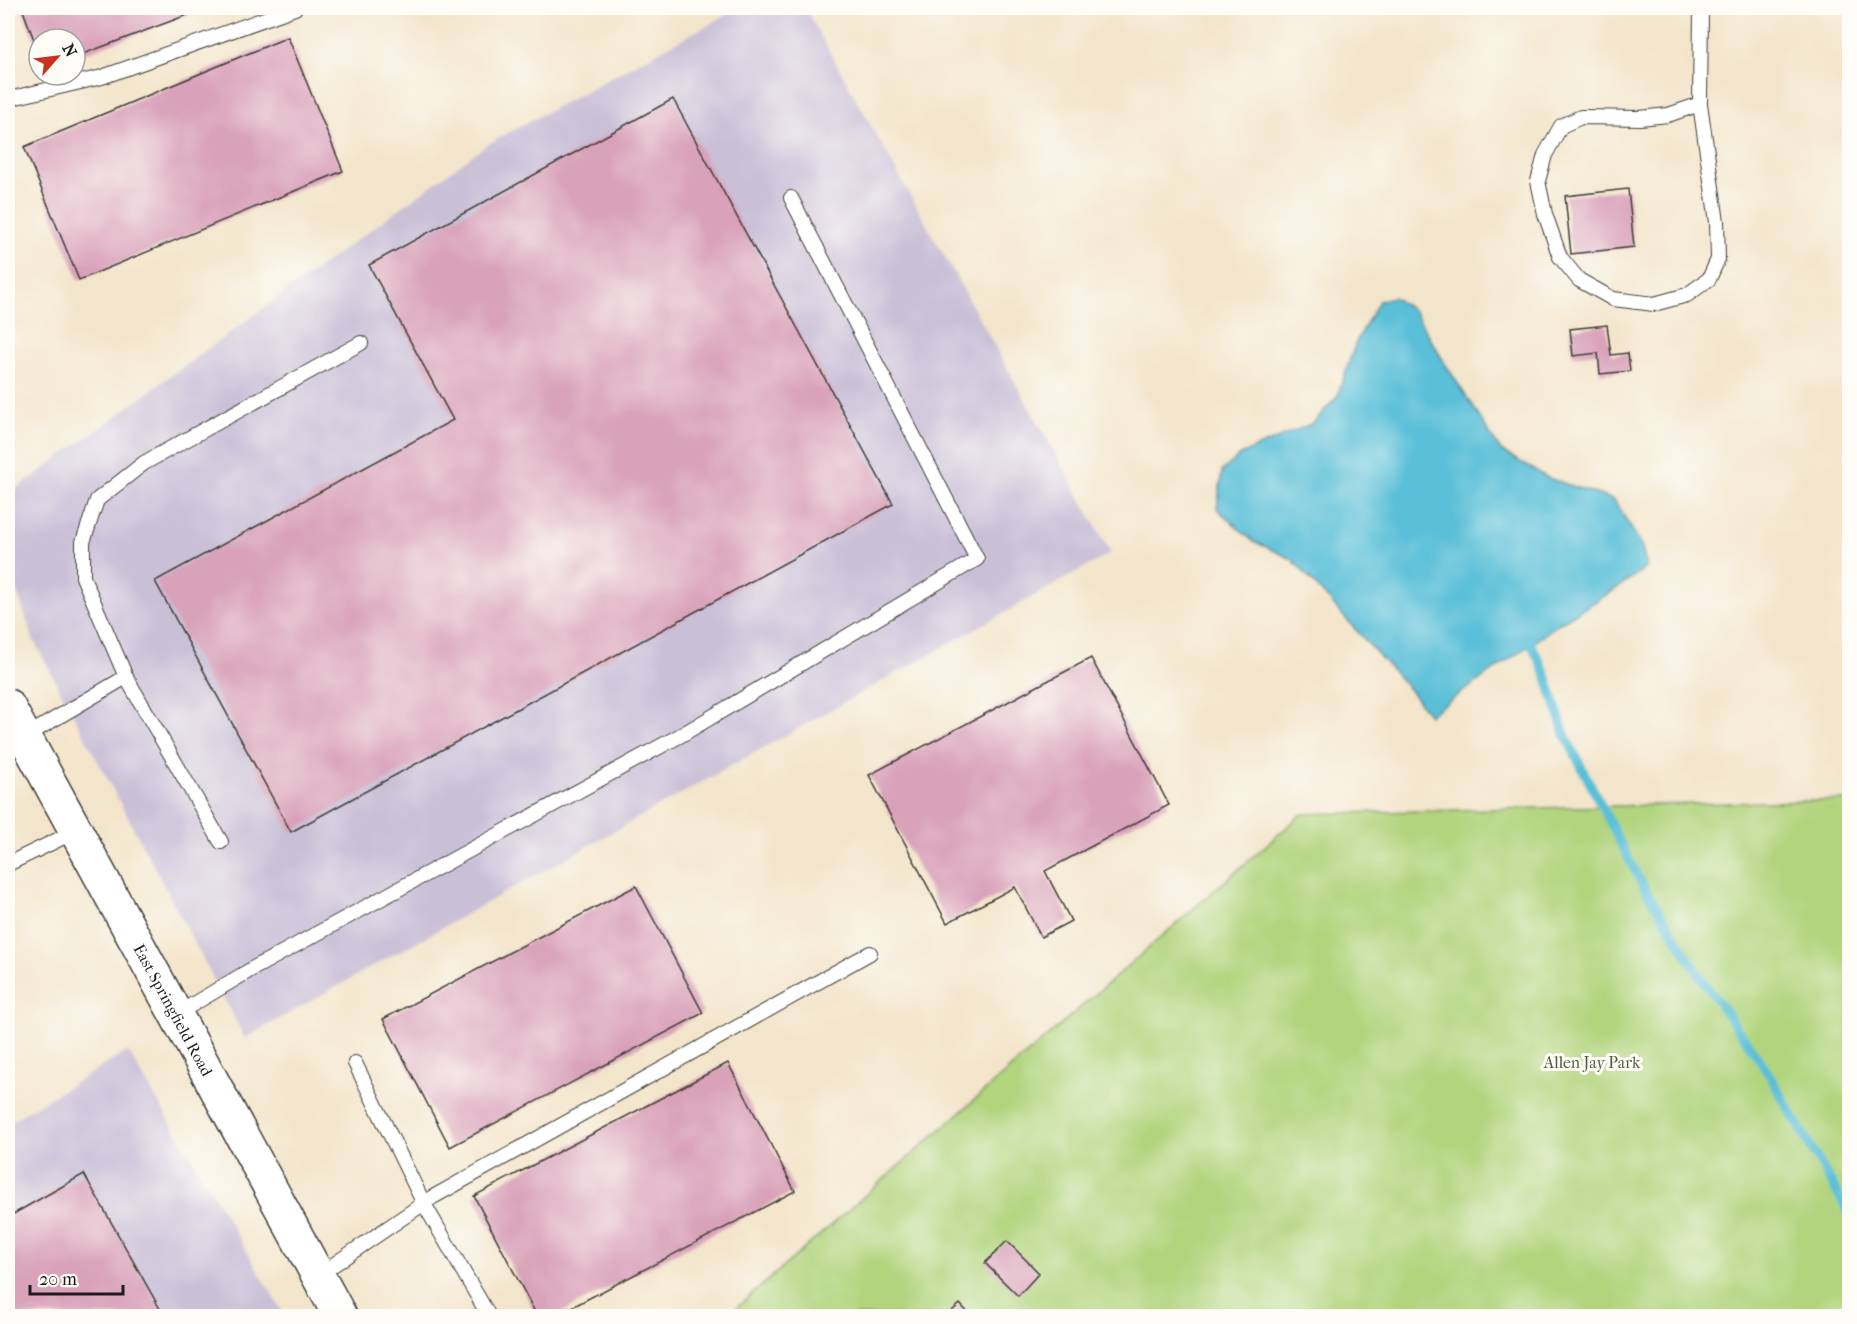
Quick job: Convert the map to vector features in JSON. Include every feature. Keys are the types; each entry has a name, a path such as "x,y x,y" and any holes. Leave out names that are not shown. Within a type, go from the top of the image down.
{"street":[{"name":"East Springfield Road","path":"8,706 340,1317"}],"lane":[{"path":"8,99 102,77 295,8"},
{"path":"1700,104 1668,115 1640,118 1581,117 1561,126 1545,155 1539,181 1545,214 1560,257 1580,280 1613,299 1654,304 1687,295 1709,279 1718,259 1717,222 1700,104 1701,8"},
{"path":"175,1015 252,969 683,734 977,559 791,198"},
{"path":"221,842 126,677 83,577 83,542 97,500 144,463 361,343"},
{"path":"24,737 126,677"},
{"path":"8,864 75,831"},
{"path":"317,1276 424,1204 870,953"},
{"path":"355,1064 424,1204 489,1317"}],"shaded area":[{"path":"739,8 805,8 1111,553 245,1038 33,639 8,565 8,495 488,144"},
{"path":"128,1051 285,1316 8,1316 8,1123"}],"green space":[{"name":"Allen Jay Park","path":"1849,800 1849,1316 727,1316 1302,814"}],"water":[{"path":"1393,297 1414,311 1501,451 1548,478 1614,500 1641,544 1647,567 1558,624 1429,715 1409,689 1292,559 1253,541 1217,509 1222,471 1242,454 1313,423 1337,397 1356,342 1379,301"}],"building":[{"path":"22,8 206,8 87,53 87,27 29,27"},
{"path":"288,37 343,171 79,280 24,147"},
{"path":"673,99 893,504 291,832 155,581 453,420 369,265"},
{"path":"1628,189 1634,247 1571,254 1565,196"},
{"path":"1607,325 1611,355 1628,353 1630,371 1600,374 1598,353 1573,356 1570,329"},
{"path":"1091,658 1169,805 1045,871 1071,921 1041,937 1015,887 947,923 869,775"},
{"path":"636,886 703,1013 450,1147 383,1019"},
{"path":"728,1063 795,1191 555,1316 537,1316 474,1196"},
{"path":"84,1174 164,1316 8,1316 8,1217"},
{"path":"1007,1241 1039,1273 1018,1296 985,1263"},
{"path":"960,1304 971,1316 946,1316"}],"waterway":[{"path":"1527,635 1546,675 1565,735 1639,879 1701,978 1764,1066 1850,1215"}]}
